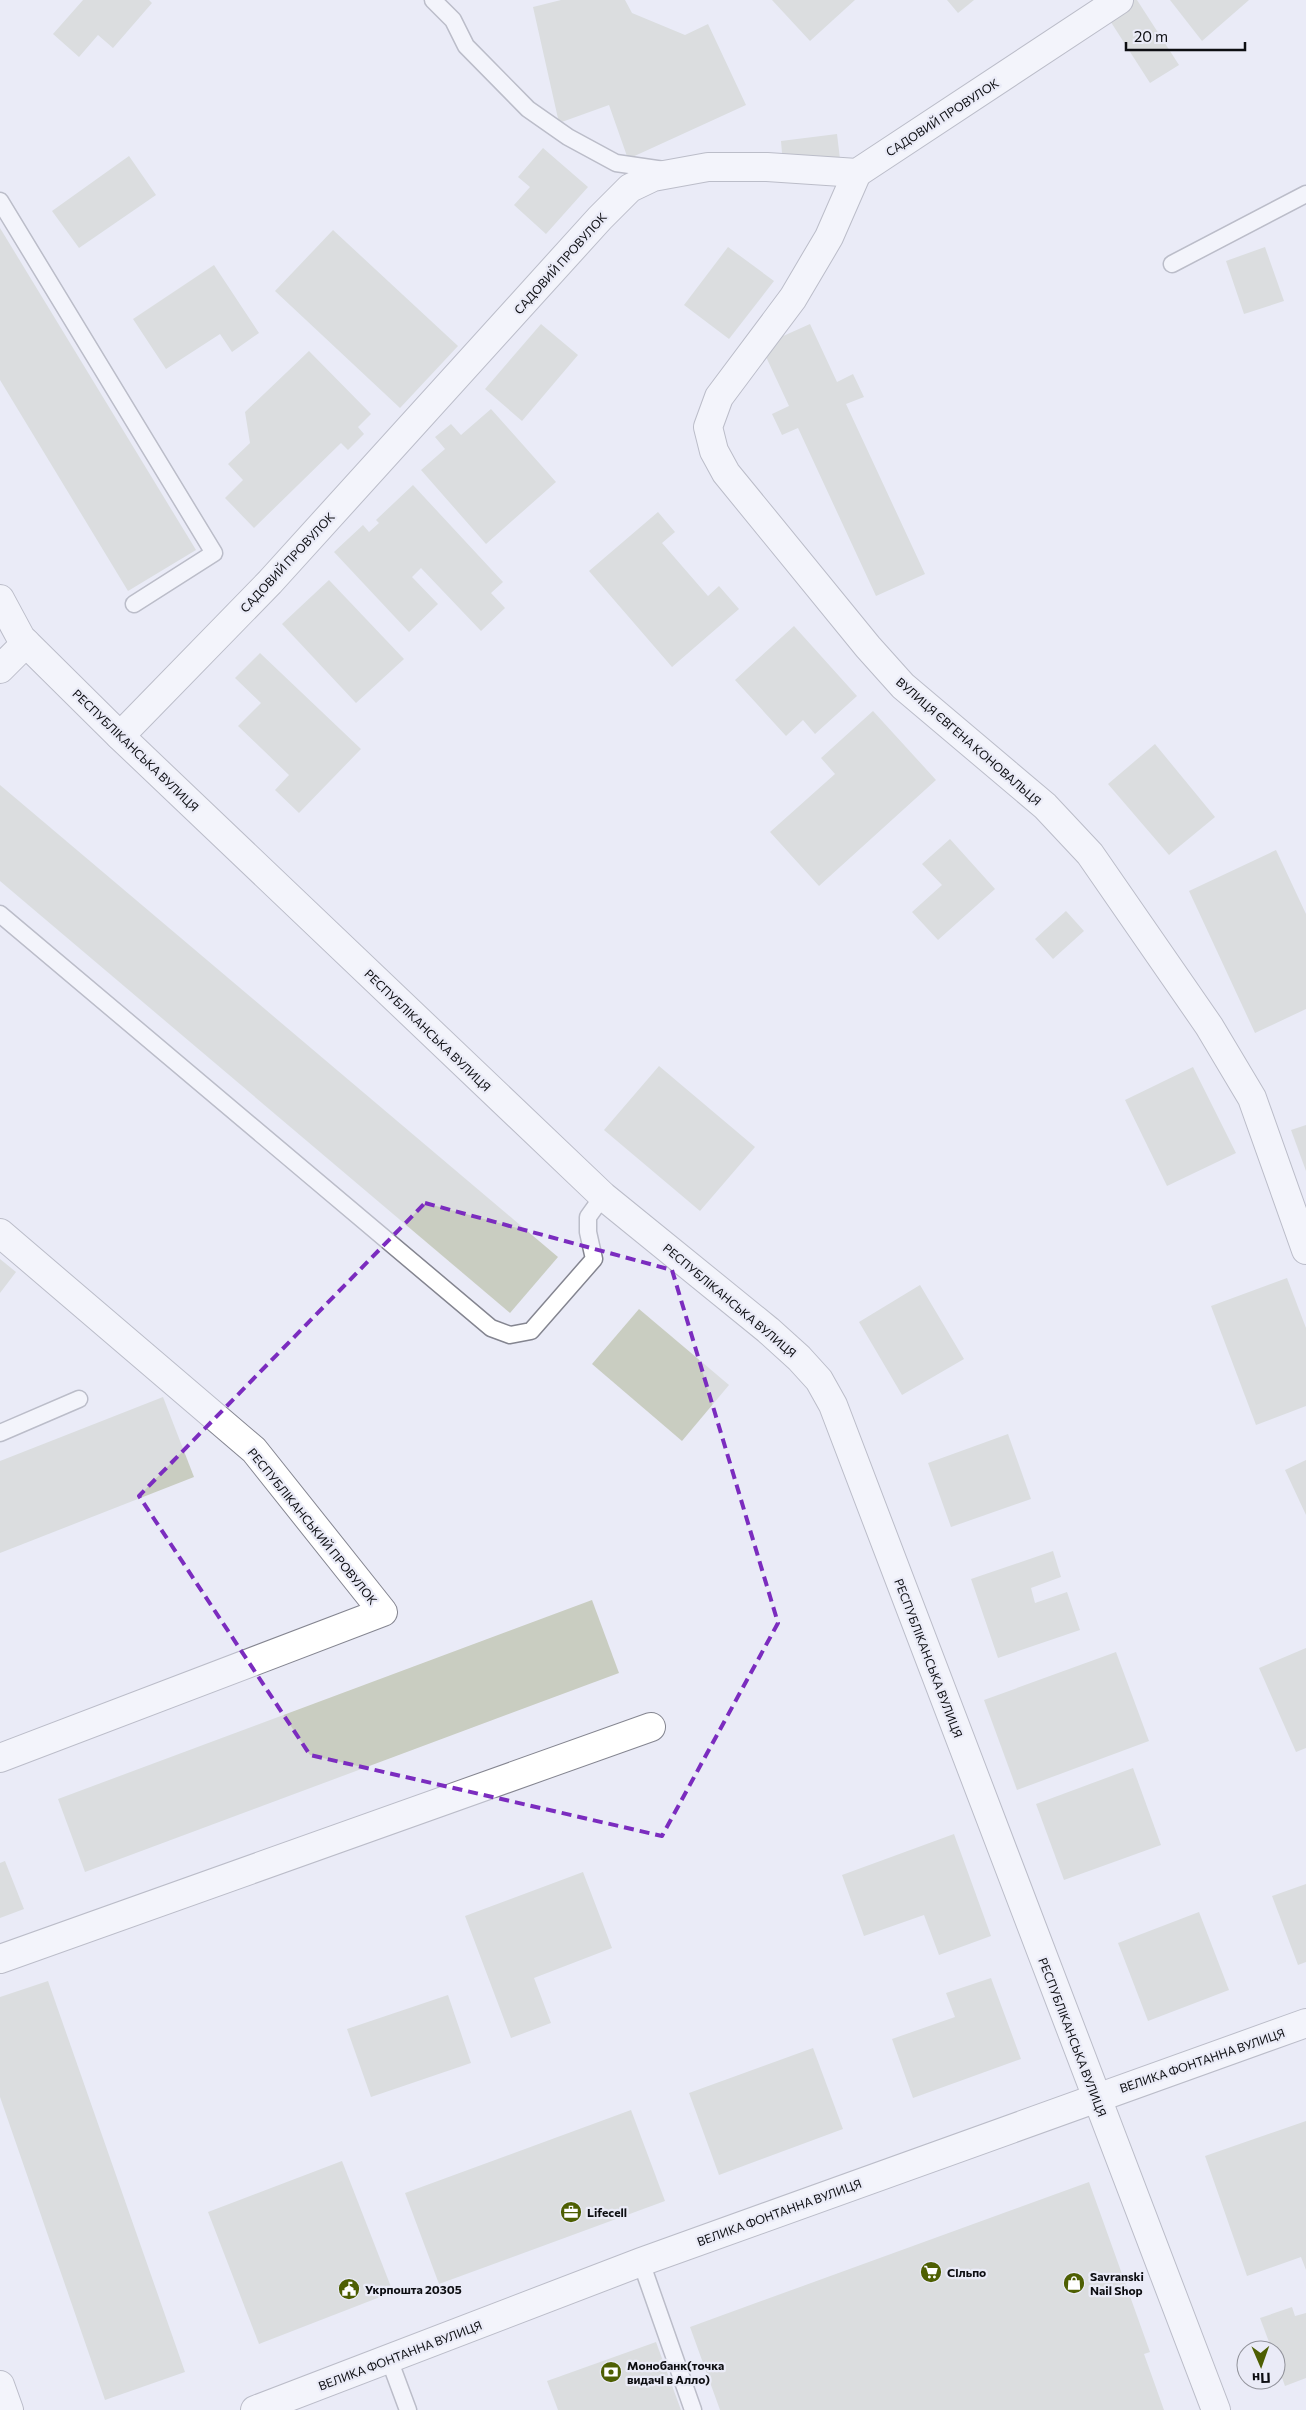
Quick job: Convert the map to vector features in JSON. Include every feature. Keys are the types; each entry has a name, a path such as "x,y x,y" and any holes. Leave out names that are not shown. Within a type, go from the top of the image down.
{"street":[{"name":"САДОВИЙ ПРОВУЛОК","path":"120,736 270,582 600,218 630,188 653,177 708,167 767,167 857,173 1119,0"},
{"name":"ВУЛИЦЯ ЄВГЕНА КОНОВАЛЬЦЯ","path":"857,173 829,237 793,298 719,397 708,427 714,451 732,481 868,647 903,686 1045,806 1090,854 1209,1026 1252,1098 1306,1250"},
{"name":"РЕСПУБЛІКАНСЬКА ВУЛИЦЯ","path":"0,599 26,643 120,736 603,1196 768,1330 818,1380 833,1405 1095,2097 1216,2410"},
{"path":"0,668 26,643"},
{"name":"РЕСПУБЛІКАНСЬКИЙ ПРОВУЛОК","path":"0,1233 254,1450 382,1612 0,1758"},
{"path":"0,1958 651,1727"},
{"name":"ВЕЛИКА ФОНТАННА ВУЛИЦЯ","path":"255,2410 641,2262 1095,2097 1306,2023"},
{"path":"0,2385 9,2410"}],"lane":[{"path":"433,0 453,20 466,46 528,109 568,137 616,163 684,172"},
{"path":"1172,264 1306,194"},
{"path":"0,201 214,553 134,604"},
{"path":"0,914 491,1328 510,1335 530,1331 594,1259 588,1232 588,1216 603,1196"},
{"path":"0,1432 79,1399"},
{"path":"641,2262 693,2410"},
{"path":"389,2359 408,2410"}],"highlighted area":[{"path":"425,1203 672,1270 778,1623 662,1836 310,1755 139,1496"}],"building":[{"path":"83,0 149,0 152,3 113,48 98,35 79,57 53,34"},
{"path":"561,0 625,0 632,13 685,35 708,24 746,105 628,159 609,105 559,123 533,7"},
{"path":"772,0 855,0 810,41"},
{"path":"947,0 974,0 958,13"},
{"path":"1132,0 1137,0 1179,65 1150,83 1107,16"},
{"path":"1170,0 1249,0 1202,41"},
{"path":"837,134 840,159 783,165 781,141"},
{"path":"543,148 588,187 546,234 514,205 530,187 518,177"},
{"path":"129,156 156,195 79,248 52,211"},
{"path":"0,228 196,550 128,591 0,380"},
{"path":"333,230 458,346 400,408 275,291"},
{"path":"728,247 774,281 729,339 684,305"},
{"path":"1265,247 1284,301 1244,314 1226,261"},
{"path":"214,265 259,333 232,352 220,334 166,369 133,319"},
{"path":"541,324 578,355 522,421 485,389"},
{"path":"810,324 837,382 853,374 864,397 846,404 925,574 876,596 798,428 782,435 772,414 789,406 761,346"},
{"path":"309,351 371,414 358,427 364,434 348,450 341,443 254,528 225,498 243,480 228,464 250,443 245,412"},
{"path":"491,409 556,482 486,544 421,470 445,449 435,437 451,424 461,435"},
{"path":"413,485 503,582 491,593 505,608 481,631 421,568 412,577 438,604 409,632 334,552 363,525 369,532 379,523 376,520"},
{"path":"658,512 675,532 662,543 708,596 719,586 739,609 672,667 589,571"},
{"path":"329,580 404,659 356,703 282,624"},
{"path":"794,626 857,696 815,734 803,720 786,736 735,680"},
{"path":"260,653 361,749 299,813 275,790 289,775 238,726 261,703 235,678"},
{"path":"873,711 936,780 819,886 770,832 835,774 821,758"},
{"path":"1155,744 1215,817 1169,855 1108,784"},
{"path":"0,785 558,1257 510,1313 0,881"},
{"path":"950,839 995,889 938,940 912,912 942,885 922,864"},
{"path":"1276,850 1306,914 1306,1009 1255,1033 1189,891"},
{"path":"1066,911 1084,931 1053,959 1035,939"},
{"path":"659,1066 755,1147 700,1211 604,1130"},
{"path":"1193,1067 1236,1153 1167,1186 1125,1100"},
{"path":"1306,1125 1306,1171 1291,1130"},
{"path":"0,1259 16,1272 0,1293"},
{"path":"1287,1278 1306,1328 1306,1406 1256,1425 1211,1306"},
{"path":"920,1285 964,1359 902,1395 859,1322"},
{"path":"639,1309 729,1385 682,1441 592,1364"},
{"path":"163,1397 194,1477 0,1553 0,1461"},
{"path":"1008,1434 1031,1499 951,1527 928,1463"},
{"path":"1306,1460 1306,1515 1285,1470"},
{"path":"1053,1551 1061,1577 1031,1588 1035,1603 1067,1592 1080,1630 998,1658 971,1579"},
{"path":"592,1600 619,1673 85,1872 58,1799"},
{"path":"1306,1648 1306,1748 1296,1752 1259,1668"},
{"path":"1116,1652 1149,1741 1017,1790 984,1700"},
{"path":"1133,1768 1161,1845 1064,1880 1036,1804"},
{"path":"954,1834 991,1936 939,1955 924,1915 864,1936 842,1875"},
{"path":"5,1861 24,1909 0,1918 0,1863"},
{"path":"583,1872 612,1948 534,1978 551,2023 511,2038 465,1916"},
{"path":"1306,1884 1306,1962 1298,1965 1272,1896"},
{"path":"1199,1912 1229,1990 1148,2021 1118,1943"},
{"path":"991,1978 1021,2059 913,2098 892,2039 955,2017 946,1993"},
{"path":"48,1981 185,2372 105,2400 0,2097 0,1997"},
{"path":"448,1995 471,2063 371,2097 347,2029"},
{"path":"813,2048 843,2129 719,2175 689,2093"},
{"path":"631,2110 665,2201 439,2284 405,2193"},
{"path":"1306,2121 1306,2270 1301,2257 1247,2276 1205,2156"},
{"path":"342,2161 393,2292 259,2344 208,2212"},
{"name":"Сільпо","path":"1089,2182 1150,2352 1144,2354 1164,2410 720,2410 690,2327"},
{"path":"1292,2307 1295,2316 1306,2313 1306,2378 1286,2386 1286,2340 1268,2340 1260,2318"},
{"path":"656,2342 681,2410 558,2410 547,2381"}],"place":[{"name":"Lifecell","path":"571,2212"},
{"name":"Сільпо","path":"931,2272"},
{"name":"Savranski Nail Shop","path":"1074,2283"},
{"name":"Укрпошта 20305","path":"349,2289"},
{"name":"Монобанк(точка видачі в Алло)","path":"611,2372"}]}
